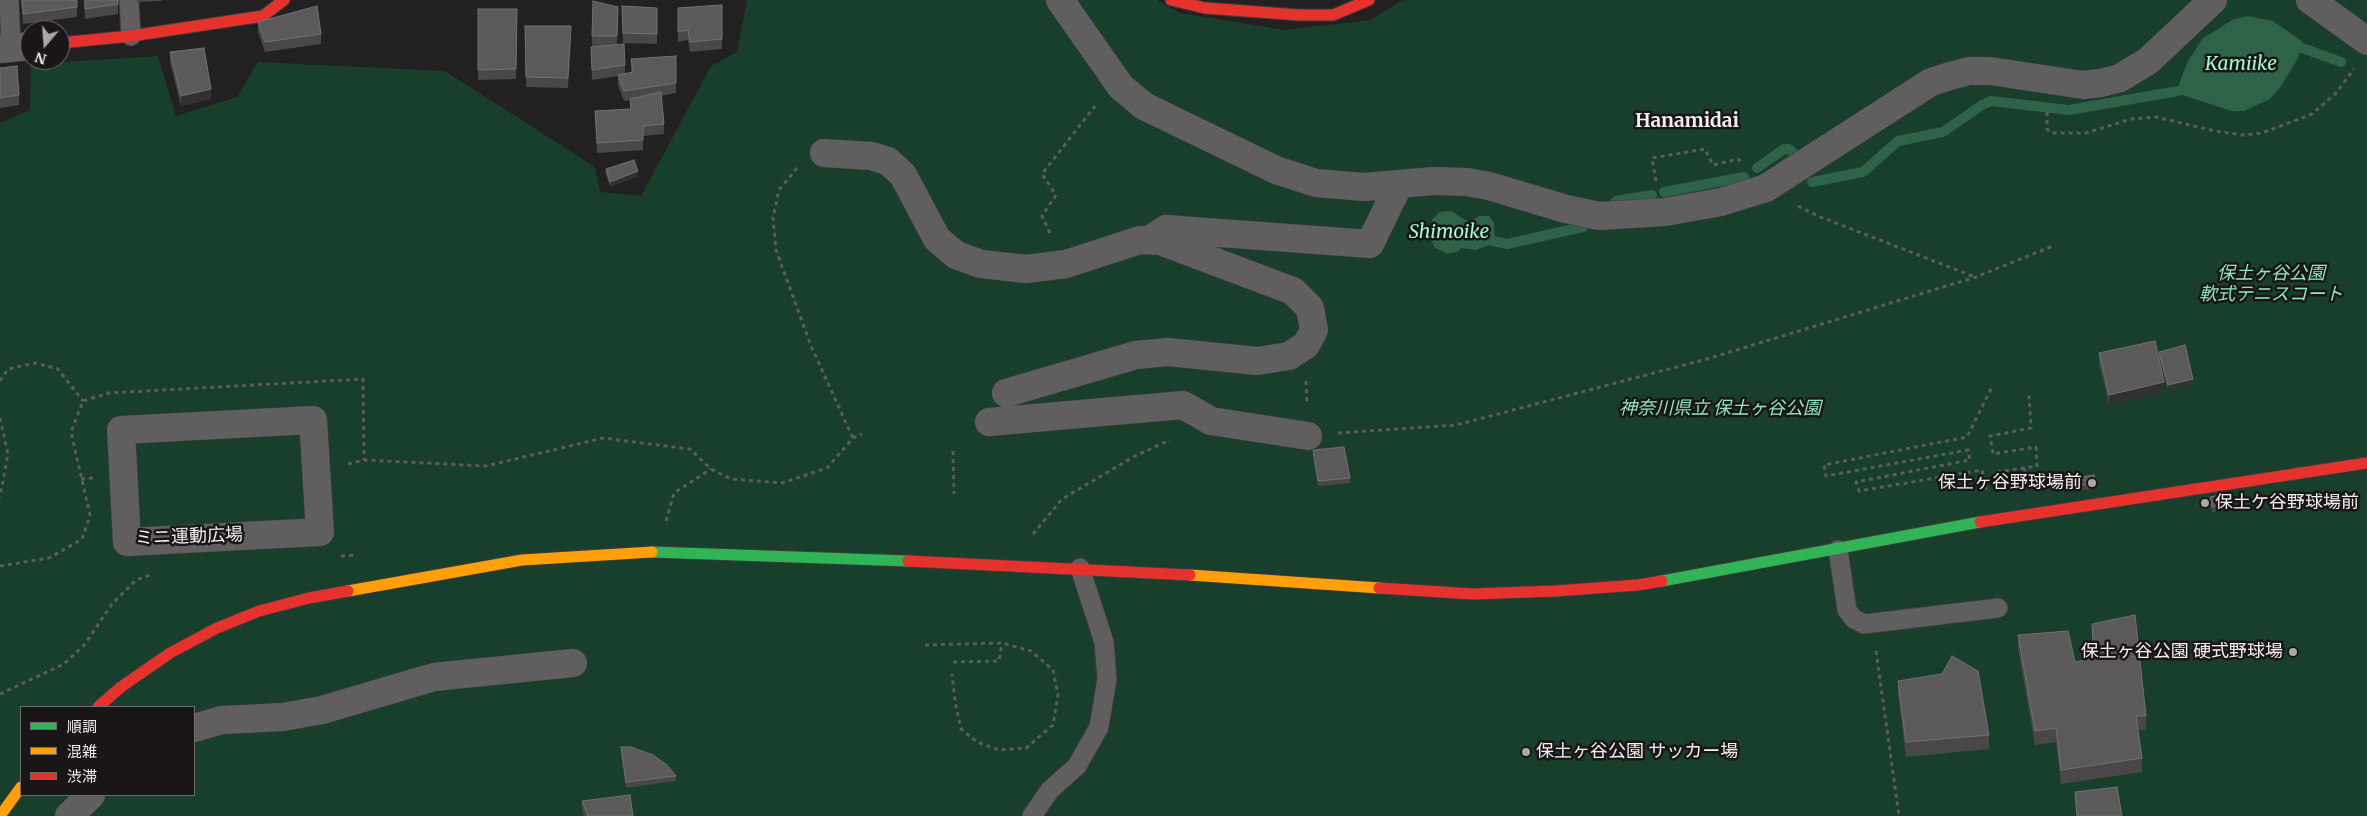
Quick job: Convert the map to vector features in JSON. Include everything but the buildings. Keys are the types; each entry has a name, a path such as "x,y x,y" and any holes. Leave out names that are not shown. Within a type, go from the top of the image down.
{"street":[{"path":"70,42 130,36 263,16 284,0"},
{"path":"1060,0 1116,80 1144,106 1276,170 1316,183 1364,187 1434,181 1467,182 1599,216 1665,212 1721,202 1766,188 1930,82 1950,76 1969,72 1990,71 2083,85 2120,78 2148,61 2213,0"},
{"path":"1171,0 1205,8 1308,15 1333,15 1369,0"},
{"path":"2310,0 2362,53"},
{"path":"824,153 871,156 888,161 903,175 937,239 956,256 982,264 1026,269 1066,264 1119,245 1149,240 1176,246 1293,291 1310,308 1314,330 1306,345 1289,356 1257,361 1168,352 1136,355 1006,393"},
{"path":"1149,240 1166,229 1370,244 1399,184"},
{"path":"989,422 1183,406 1212,421 1308,436"},
{"name":"ミニ運動広場","path":"313,420 320,532 128,542 121,430 313,420"},
{"path":"99,706 121,687 170,653 217,628 260,611 309,598 522,560 550,560 656,552 1080,568 1473,594 1638,585 1838,550 2032,513 2367,463"},
{"path":"195,728 222,720 283,717 322,710 434,677 573,663"},
{"path":"0,816 20,788"},
{"path":"69,816 90,796"}],"lane":[{"path":"9,0 14,47"},
{"path":"129,0 130,36"},
{"path":"1838,550 1847,610 1854,619 1864,624 1874,625 1998,608"},
{"path":"1032,816 1050,790 1077,766 1099,727 1107,679 1104,642 1080,568"}],"path":[{"path":"2045,122 2047,129 2052,133 2086,133 2131,119 2156,117 2214,131 2243,135 2262,133 2312,114 2336,93 2362,53"},
{"path":"1042,216 1056,195 1042,174 1116,80"},
{"path":"1657,184 1652,158 1705,149 1713,165 1738,159 1744,165"},
{"path":"824,153 800,165 779,190 773,218 776,250 811,346 853,438"},
{"path":"1818,216 1976,277"},
{"path":"1306,345 1308,436 1456,425 1707,359 1976,277 2053,246"},
{"path":"0,381 8,369 35,363 58,369 83,401"},
{"path":"1987,498 1982,470 1858,491 1856,482 1970,460 1968,450 1826,476 1824,464 1967,437 1992,387"},
{"path":"83,401 110,394"},
{"path":"1997,472 2037,466 2036,448 1993,454 1990,436 2031,428 2029,394"},
{"path":"0,566 48,558 82,539 90,515 71,432 83,401"},
{"path":"0,418 8,454 0,497"},
{"path":"1030,538 1062,499 1135,456 1212,421"},
{"path":"345,464 364,460 486,466 603,438 690,449 711,469 731,479 782,483 827,468 853,438 862,434"},
{"path":"953,451 954,494"},
{"path":"665,526 674,493 711,469"},
{"path":"0,694 64,664 85,644 112,604 136,580 152,574"},
{"path":"953,662 999,661 1002,644"},
{"path":"925,645 1002,644 1031,651 1053,670 1058,694 1054,725 1026,748 999,750 977,742 961,729 954,701 952,674"}],"green space":[{"name":"神奈川県立 保土ヶ谷公園","path":"747,0 1157,0 1180,13 1284,30 1370,20 1403,0 2367,0 2367,816 0,816 0,123 30,110 31,70 70,70 70,62 158,56 176,116 237,97 258,62 445,71 595,167 600,192 641,196 711,66 737,52"}],"water":[{"name":"Kamiike","path":"2248,16 2273,21 2303,42 2298,58 2281,86 2270,99 2244,111 2232,111 2179,94 2179,84 2188,61 2203,38 2234,19"},
{"name":"Shimoike","path":"1451,211 1469,222 1479,216 1489,216 1494,223 1495,238 1492,244 1476,250 1461,248 1459,251 1448,254 1434,247 1429,234 1432,220 1439,212"}],"waterway":[{"path":"2302,48 2341,62"},
{"path":"1812,182 1863,172 1898,141 1943,132 1982,105 1991,101 2069,110 2178,91"},
{"path":"1757,168 1784,149 1789,149 1795,154"},
{"path":"1664,192 1744,177"},
{"path":"1616,201 1652,195"},
{"path":"1493,241 1507,244 1583,227"}],"traffic: fast":[{"path":"1662,581 1980,522"},
{"path":"652,552 908,561"}],"traffic: slow":[{"path":"348,591 522,560 652,552"},
{"path":"1190,575 1379,588"},
{"path":"0,816 20,788"}],"traffic: jam":[{"path":"70,42 131,36 263,16 284,0"},
{"path":"1171,0 1205,8 1299,15 1333,15 1369,0"},
{"path":"1980,522 2367,463"},
{"path":"908,561 1190,575"},
{"path":"1379,588 1473,594 1555,591 1638,585 1662,581"},
{"path":"99,706 121,687 170,653 217,628 259,611 309,598 348,591"}],"place":[{"name":"保土ヶ谷野球場前","path":"2092,483"},
{"name":"保土ケ谷野球場前","path":"2205,503"},
{"name":"保土ヶ谷公園 硬式野球場","path":"2293,652"},
{"name":"保土ヶ谷公園 サッカー場","path":"1526,752"}],"district":[{"name":"Hanamidai","path":"1687,122"}],"park label":[{"name":"保土ヶ谷公園 軟式テニスコート","path":"2271,284"}]}
